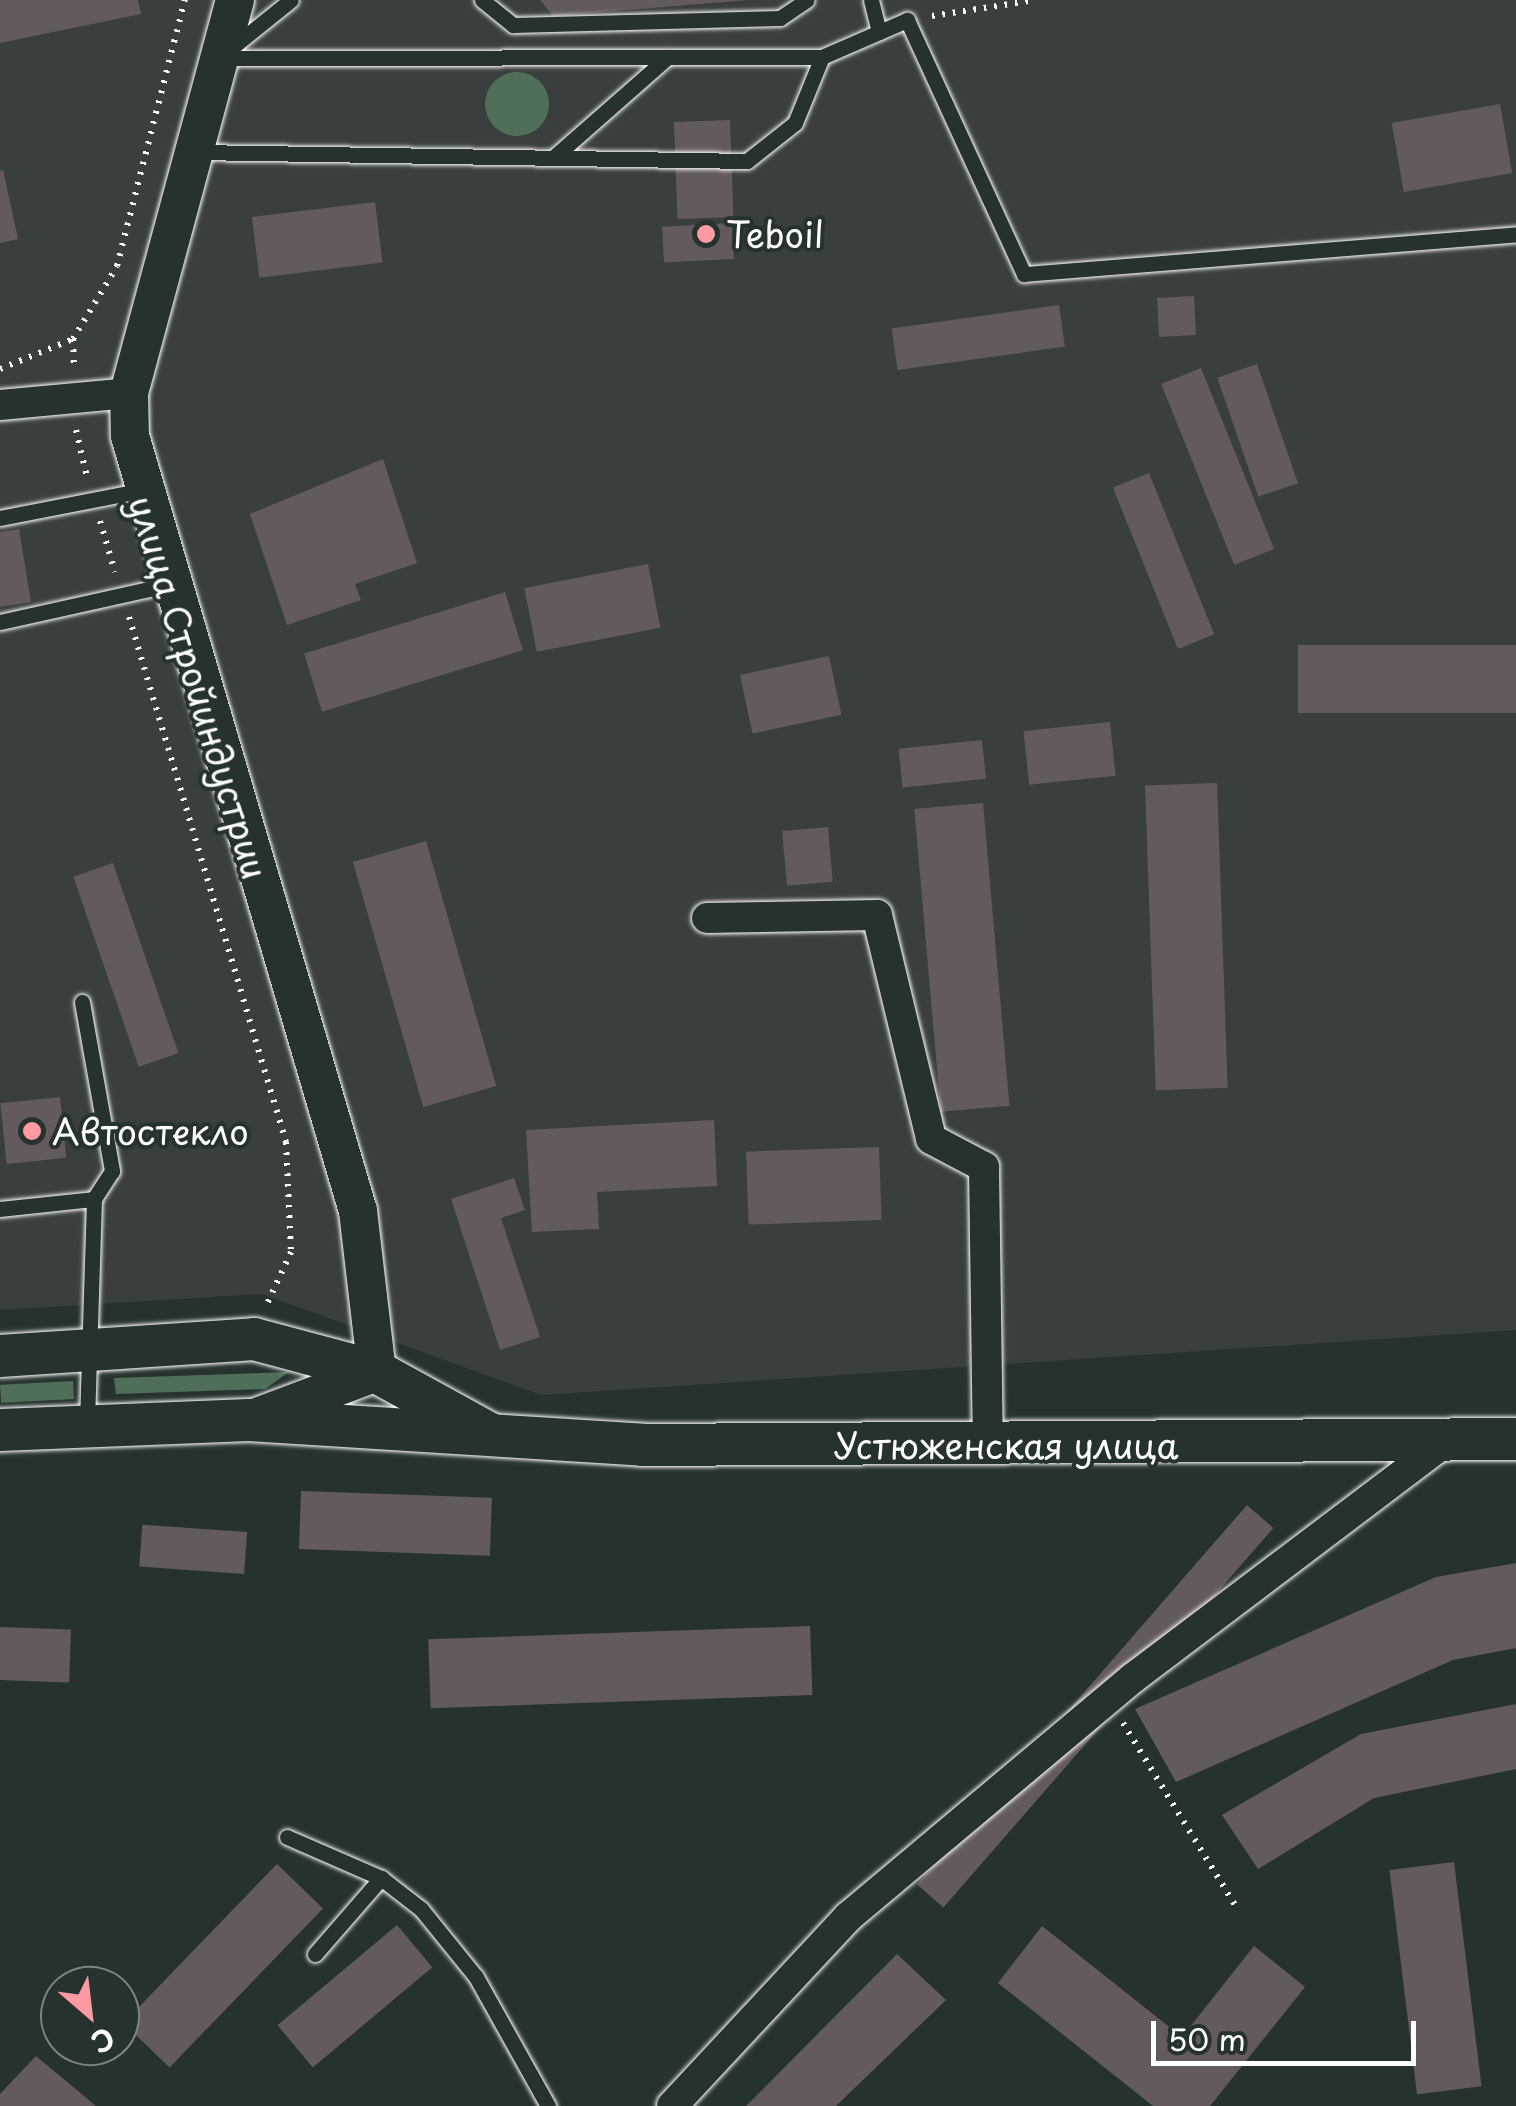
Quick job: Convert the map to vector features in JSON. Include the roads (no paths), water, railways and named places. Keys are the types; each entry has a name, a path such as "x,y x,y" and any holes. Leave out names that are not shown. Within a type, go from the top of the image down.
{"main road":[{"name":"Устюженская улица","path":"0,1356 254,1339 378,1372 497,1438"},
{"name":"Устюженская улица","path":"0,1430 249,1420 497,1438 1442,1446 1516,1439"}],"street":[{"name":"улица Стройиндустрии","path":"234,0 130,393 139,490 358,1211 378,1372"},
{"path":"0,406 130,393"},
{"path":"707,918 877,915 932,1139 984,1167 988,1445"},
{"name":"Устюженская улица","path":"249,1420 378,1372"},
{"path":"672,2106 848,1917 1108,1700 1442,1446"}],"lane":[{"path":"220,58 292,0"},
{"path":"482,0 512,25 780,18 807,0"},
{"path":"870,0 880,32"},
{"path":"220,58 822,57 907,20 1024,274 1516,234"},
{"path":"554,156 668,57"},
{"path":"196,152 748,162 795,123 822,57"},
{"path":"0,518 95,503 139,490"},
{"path":"0,622 124,601 167,585"},
{"path":"82,1002 112,1170 94,1200 88,1426"},
{"path":"0,1209 94,1200"},
{"path":"287,1836 381,1878 421,1909 476,1977 548,2106"},
{"path":"315,1954 381,1878"}],"place":[{"name":"Teboil","path":"706,234"},
{"name":"Автостекло","path":"32,1131"}]}
